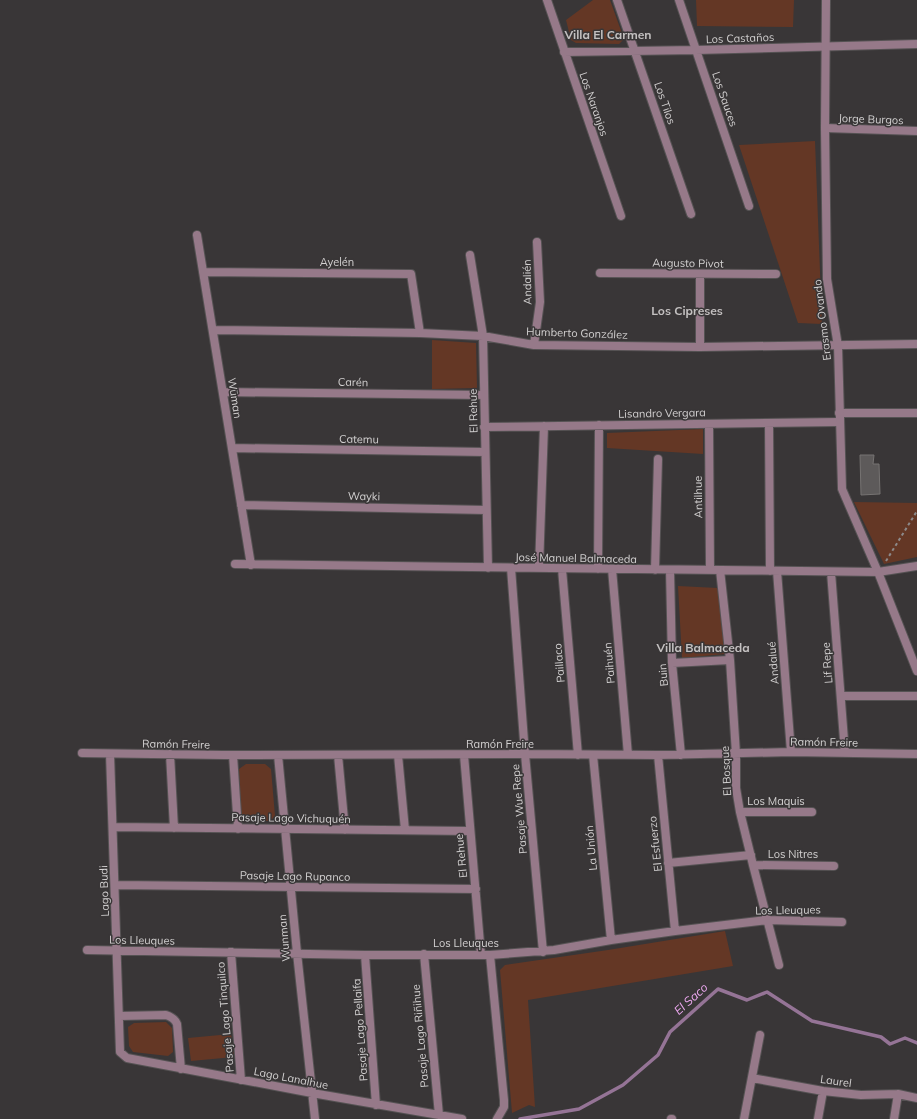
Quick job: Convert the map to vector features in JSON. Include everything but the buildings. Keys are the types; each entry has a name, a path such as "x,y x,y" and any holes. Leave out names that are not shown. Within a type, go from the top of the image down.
{"street":[{"name":"Los Naranjos","path":"547,0 621,216"},
{"name":"Los Tilos","path":"617,0 691,214"},
{"name":"Los Sauces","path":"679,0 749,206"},
{"name":"Erasmo Ovando","path":"826,0 825,128 827,279 838,346 842,489 878,572 917,671"},
{"name":"Los Castaños","path":"564,52 917,44"},
{"name":"Jorge Burgos","path":"825,128 917,131"},
{"name":"Wüman","path":"197,235 251,565"},
{"name":"Andalién","path":"534,344 540,302 537,242"},
{"name":"El Rehue","path":"470,255 483,336 488,568"},
{"name":"Ayelén","path":"203,272 411,274 420,332"},
{"name":"Augusto Pivot","path":"600,273 776,274"},
{"path":"700,274 700,347"},
{"name":"Humberto González","path":"212,330 420,332 483,336 534,344 700,347 917,344"},
{"name":"Carén","path":"223,392 484,395"},
{"path":"839,413 917,413"},
{"name":"Lisandro Vergara","path":"484,427 839,422"},
{"name":"Andalué","path":"769,423 773,571 791,752"},
{"name":"Antilhue","path":"709,424 710,570"},
{"path":"598,569 599,425"},
{"path":"539,568 544,426"},
{"name":"Catemu","path":"232,448 485,452"},
{"path":"655,570 658,460"},
{"name":"Wayki","path":"241,505 486,510"},
{"name":"José Manuel Balmaceda","path":"235,564 831,572 878,572 917,566"},
{"name":"Pasaje Wue Repe","path":"511,568 525,754 543,952"},
{"name":"Paillaco","path":"562,569 578,755"},
{"name":"Paihuén","path":"612,569 628,755"},
{"name":"Buin","path":"670,570 672,663 681,755"},
{"name":"El Bosque","path":"720,570 730,660 736,754 736,788 740,812 779,965"},
{"name":"Lif Repe","path":"831,572 845,753"},
{"path":"672,663 730,660"},
{"path":"841,696 917,696"},
{"name":"Ramón Freire","path":"82,753 233,755 681,755 791,752 917,754"},
{"name":"Lago Budi","path":"110,754 120,1052"},
{"path":"170,754 174,828"},
{"path":"233,755 238,829"},
{"name":"Wunman","path":"278,755 286,829 290,888 315,1119"},
{"path":"338,755 345,830"},
{"path":"398,755 405,830"},
{"name":"El Rehue","path":"464,755 469,831 476,889 481,955"},
{"name":"La Unión","path":"593,755 611,940"},
{"name":"El Esfuerzo","path":"658,755 675,931"},
{"name":"Los Maquis","path":"740,812 812,812"},
{"name":"Pasaje Lago Vichuquén","path":"113,827 469,831"},
{"path":"668,863 751,855"},
{"name":"Los Nitres","path":"753,865 834,866"},
{"name":"Pasaje Lago Rupanco","path":"115,885 476,889"},
{"name":"Los Lleuques","path":"87,950 365,955 490,955 543,952 611,940 768,920 842,922"},
{"name":"Pasaje Lago Tinquilco","path":"230,952 241,1080"},
{"name":"Pasaje Lago Riñihue","path":"424,954 439,1115"},
{"name":"Pasaje Lago Pellaifa","path":"365,955 376,1104"},
{"path":"490,955 504,1100 504,1107 498,1117"},
{"path":"119,1016 171,1016 177,1024 181,1068"},
{"path":"744,1119 760,1035"},
{"name":"Lago Lanalhue","path":"120,1052 127,1058 312,1094 462,1119"},
{"name":"Laurel","path":"752,1078 823,1091 861,1095 898,1094 917,1098"},
{"path":"818,1119 823,1091"},
{"path":"894,1119 898,1094"}],"path":[{"path":"885,563 917,511"}],"shaded area":[{"path":"593,0 610,0 624,39 619,44 576,43 571,40 566,20"},
{"path":"696,0 794,0 793,27 697,26"},
{"path":"815,141 822,324 798,323 739,145"},
{"path":"432,340 476,343 477,388 432,389"},
{"path":"703,429 703,454 607,448 607,433"},
{"path":"854,502 917,503 917,557 884,564"},
{"path":"678,586 718,588 725,654 682,658"},
{"path":"246,764 265,764 271,769 275,816 270,821 245,821 241,816 239,769"},
{"path":"725,931 733,966 528,1000 535,1107 529,1105 512,1113 500,970 505,965"},
{"path":"166,1022 172,1028 173,1052 168,1056 133,1052 129,1046 128,1027 134,1023"},
{"path":"231,1034 234,1057 191,1061 188,1038"}],"waterway":[{"name":"El Saco","path":"520,1119 579,1109 623,1085 658,1055 670,1032 718,989 747,1000 767,992 812,1021 881,1037 890,1044 905,1038 917,1043"}],"district":[{"name":"Villa El Carmen","path":"608,35"},
{"name":"Los Cipreses","path":"687,311"},
{"name":"Villa Balmaceda","path":"703,648"}]}
